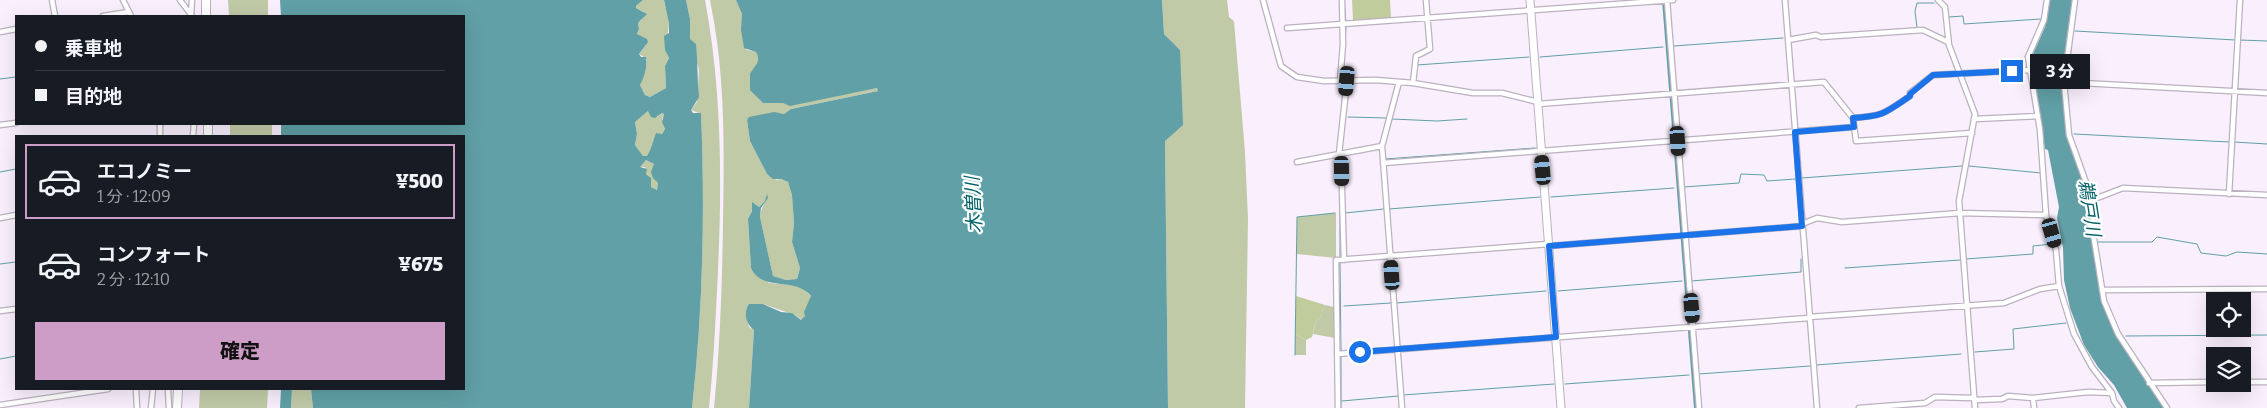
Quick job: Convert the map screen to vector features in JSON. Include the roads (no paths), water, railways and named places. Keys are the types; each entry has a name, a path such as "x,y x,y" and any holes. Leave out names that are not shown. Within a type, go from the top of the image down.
{"main road":[{"path":"206,0 206,15"},
{"path":"177,408 178,390"}],"street":[{"path":"52,0 54,15"},
{"path":"124,0 127,14"},
{"path":"180,0 190,15"},
{"path":"191,15 192,0"},
{"path":"1263,0 1281,66 1297,77 1343,81 1413,83 1473,92 1502,93 1538,103 1824,82 1853,118 1856,141 1972,133"},
{"path":"1338,408 1341,260 1340,154 1345,24 1342,0"},
{"path":"1413,83 1416,56 1430,49 1426,0"},
{"path":"1530,0 1561,408"},
{"path":"1666,0 1683,235 1699,408"},
{"path":"1287,28 1673,0"},
{"path":"1785,0 1817,408"},
{"path":"1938,0 1945,8 1948,42 1975,111 1961,191 1960,213 1975,408"},
{"path":"2047,0 2044,20 2028,57 2038,116 2046,216 2056,250 2059,286 2068,318 2081,348 2112,393 2119,408"},
{"path":"2075,0 2064,82 2069,135 2092,200 2094,238 2104,301 2118,334 2167,408"},
{"path":"2229,194 2240,0"},
{"path":"0,32 15,29"},
{"path":"1788,40 1816,35 1821,37 1923,30 1948,42"},
{"path":"1853,118 1876,116 1885,113 1910,96 1933,75 2029,70"},
{"path":"1399,82 1382,146 1402,408"},
{"path":"2064,82 2267,93"},
{"path":"1975,119 2038,116"},
{"path":"0,126 15,123"},
{"path":"1383,163 1854,127"},
{"path":"1297,162 1382,146"},
{"path":"2092,200 2123,188 2267,196"},
{"path":"1341,260 1802,225 1817,218 1842,222 1960,213 2046,216"},
{"path":"0,218 15,215"},
{"path":"1339,354 2012,302 2040,289 2059,286"},
{"path":"2102,290 2267,289"},
{"path":"0,311 15,309"},
{"path":"2149,383 2206,382"},
{"path":"2251,382 2267,382"},
{"path":"0,405 101,390"},
{"path":"136,390 137,408"},
{"path":"151,408 153,390"},
{"path":"168,390 169,408"},
{"path":"1860,408 1925,403 1935,397 2002,399 2008,396 2034,398 2088,392 2112,393"},
{"path":"2034,398 2034,408"}],"water":[{"path":"280,0 643,0 636,6 636,8 647,14 638,23 639,29 637,34 647,39 648,42 639,54 641,57 646,57 645,71 640,85 645,95 650,97 666,88 665,66 669,58 665,50 664,36 669,33 669,23 664,0 686,0 690,19 690,39 696,44 697,51 699,97 691,110 693,113 701,113 703,187 701,298 692,408 313,408 311,390 465,390 465,135 281,135 281,125 465,125 465,15 281,15","holes":["648,111 651,117 655,118 662,113 664,114 662,122 665,129 662,134 656,133 649,153 647,156 643,156 635,145 637,134 635,122","646,160 654,164 651,172 653,178 658,183 657,190 651,187 651,178 646,174 647,169 640,167"]},
{"name":"木曽川","path":"736,0 1162,0 1164,34 1180,50 1183,125 1165,141 1168,408 749,408 754,330 746,318 747,307 749,304 763,304 781,312 792,313 801,320 805,316 804,312 811,296 797,287 763,280 756,276 751,268 748,219 752,211 752,202 759,207 765,201 767,194 768,198 761,208 760,217 773,276 786,280 797,279 800,268 792,242 794,223 792,195 788,182 781,179 773,179 767,174 750,141 747,120 749,117 774,112 784,114 791,109 878,91 877,88 790,106 783,103 763,103 750,90 750,74 757,64 758,55 756,52 744,48 741,30 742,14"},
{"path":"1662,0 1666,0 1697,408 1694,408"},
{"name":"鵜戸川","path":"2050,0 2072,0 2061,82 2067,135 2091,204 2092,241 2102,301 2112,325 2123,344 2165,408 2127,408 2114,385 2098,367 2084,345 2070,308 2064,280 2063,247 2057,218 2059,207 2048,150 2045,149 2032,66 2033,54 2045,27"},
{"path":"281,390 292,390 291,408 280,408"}],"waterway":[{"path":"1344,0 1346,22"},
{"path":"1861,32 1917,28 1915,11 1917,3 1934,3"},
{"path":"1949,17 1963,16 1964,24 2041,19"},
{"path":"1343,79 1346,26"},
{"path":"2075,31 2235,40"},
{"path":"1674,46 1783,38"},
{"path":"2240,40 2267,41"},
{"path":"1540,57 1663,47"},
{"path":"1417,65 1529,57"},
{"path":"0,79 15,77"},
{"path":"1342,109 1343,83"},
{"path":"1348,117 1387,118"},
{"path":"1385,152 1384,146 1392,119 1437,121 1467,119"},
{"path":"2074,134 2229,142"},
{"path":"2234,142 2267,144"},
{"path":"1385,159 1535,148"},
{"path":"1969,166 2041,173 2039,151"},
{"path":"1802,178 1962,166"},
{"path":"0,172 15,169"},
{"path":"1684,187 1739,183 1741,174 1764,175 1767,181 1795,179"},
{"path":"1340,179 1340,257"},
{"path":"1551,197 1674,188"},
{"path":"1389,209 1540,197"},
{"path":"1345,213 1384,209"},
{"path":"1295,355 1297,217 1335,213"},
{"name":"鵜戸川","path":"2097,242 2152,242 2157,237 2197,244 2201,253 2226,256 2237,252 2267,254"},
{"path":"2057,244 2062,243"},
{"path":"1966,259 2033,254 2033,246 2052,244"},
{"path":"1691,281 1801,272 1801,259"},
{"path":"1845,268 1960,260"},
{"path":"1340,261 1341,352"},
{"path":"0,264 15,262"},
{"path":"1558,291 1682,281"},
{"path":"2208,287 2267,287"},
{"path":"1396,303 1546,291"},
{"path":"1344,306 1391,303"},
{"path":"1975,352 2014,349 2013,329 2066,323"},
{"path":"2126,336 2267,335"},
{"path":"1816,365 1961,354"},
{"path":"0,359 15,356"},
{"path":"1341,356 1341,408"},
{"path":"1699,374 1810,366"},
{"path":"1565,384 1689,375"},
{"path":"1403,395 1554,384"},
{"path":"1342,401 1398,396"}]}
